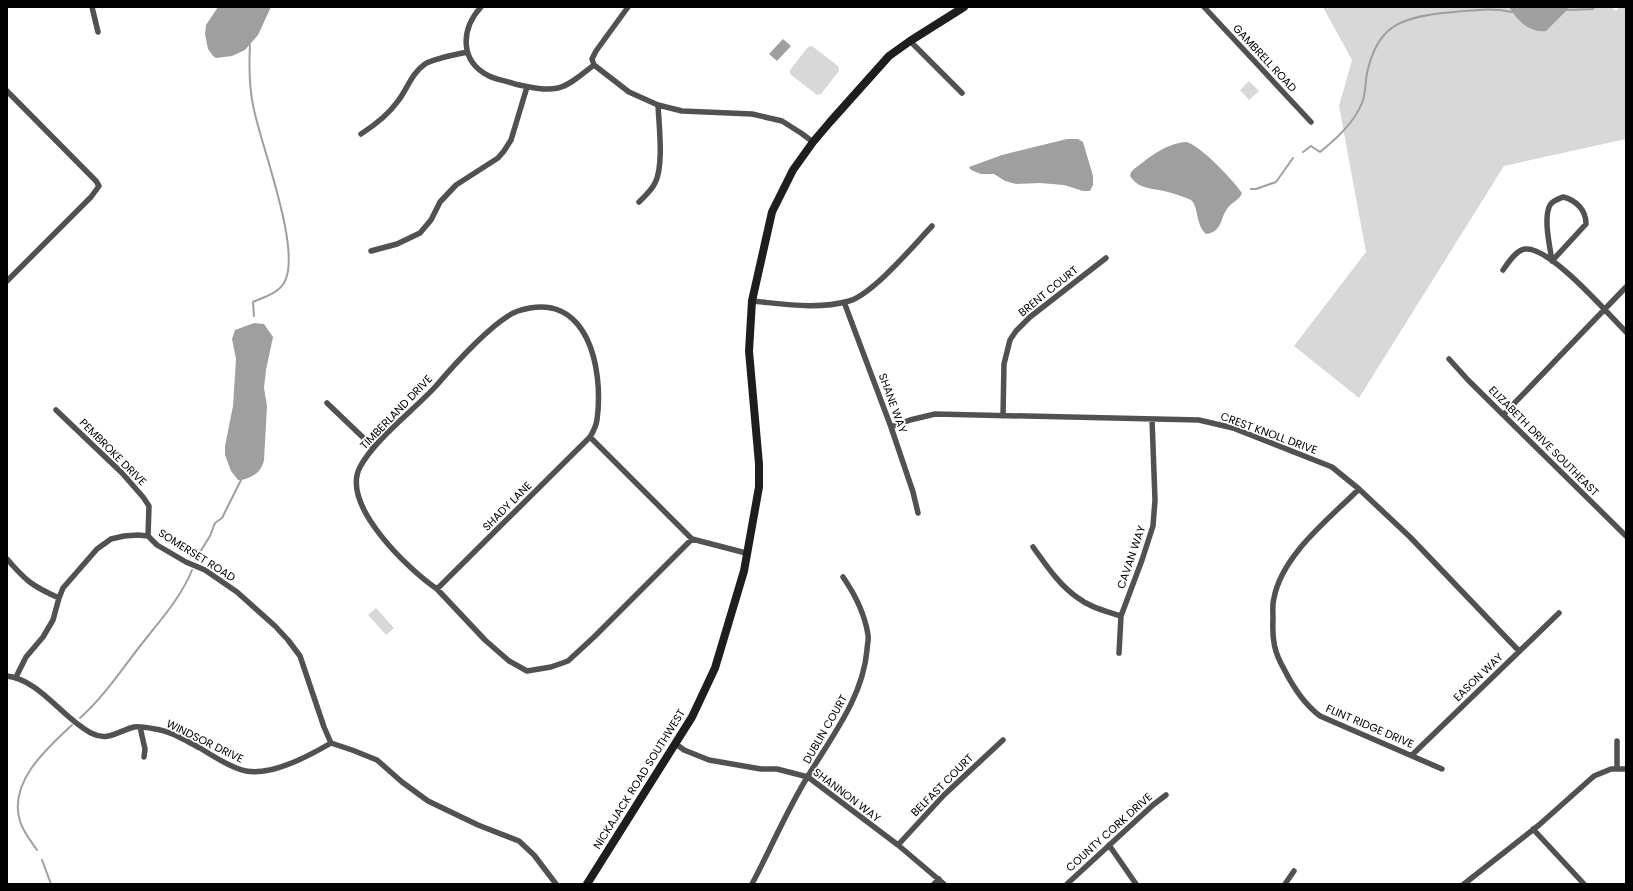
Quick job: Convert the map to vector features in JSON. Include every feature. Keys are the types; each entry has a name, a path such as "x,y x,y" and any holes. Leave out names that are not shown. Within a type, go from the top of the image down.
{"street":[{"path":"92,7 98,32"},
{"path":"481,7 475,14 468,30 466,46 470,60 477,68 489,76 527,87 547,89 558,88 570,83 594,65"},
{"path":"628,7 596,51 592,59 594,65 629,92 658,106 682,111 752,114 782,121 813,142"},
{"name":"NICKAJACK ROAD SOUTHWEST","path":"587,884 692,717 715,668 744,571 746,552 759,487 759,464 749,351 752,301 772,212 793,170 813,142 889,56 910,40 964,7"},
{"name":"GAMBRELL ROAD","path":"1204,7 1311,122"},
{"path":"910,40 962,93"},
{"path":"360,134 390,112 418,69 427,63 467,52"},
{"path":"371,251 397,244 420,233 431,220 440,202 456,185 498,158 511,140 527,87"},
{"path":"7,91 96,181 99,186 91,198 7,281"},
{"path":"638,202 651,190 658,175 660,154 658,106"},
{"path":"1563,197 1570,199 1582,210 1586,217 1586,224 1552,261 1546,220 1550,205 1556,199 1563,197"},
{"path":"752,301 803,306 850,301 863,294 876,283 932,226"},
{"path":"1503,270 1511,258 1524,249 1538,252 1576,280 1626,332"},
{"name":"BRENT COURT","path":"1003,416 1004,364 1010,340 1030,316 1106,258"},
{"path":"1504,414 1626,287"},
{"name":"SHANE WAY","path":"844,302 891,427 913,492 918,513"},
{"name":"TIMBERLAND DRIVE","path":"590,437 597,422 598,388 595,359 587,336 570,317 551,307 518,311 501,320 373,448 357,474 356,489 364,510 373,525 395,552 429,584 437,589 485,640 509,661 527,671 552,667 568,661 692,539"},
{"name":"ELIZABETH DRIVE SOUTHEAST","path":"1449,359 1468,380 1626,536"},
{"path":"327,403 373,448"},
{"name":"PEMBROKE DRIVE","path":"56,410 122,473 143,497 149,506 148,536"},
{"name":"CREST KNOLL DRIVE","path":"891,427 910,420 934,414 1199,420 1233,428 1332,467 1359,489 1410,536 1519,651"},
{"name":"CAVAN WAY","path":"1119,653 1121,616 1153,526 1155,500 1152,419"},
{"path":"590,437 692,539 746,552"},
{"name":"SHADY LANE","path":"437,589 590,437"},
{"name":"FLINT RIDGE DRIVE","path":"1359,489 1310,537 1294,556 1281,577 1274,598 1272,637 1276,656 1290,682 1309,708 1320,716 1337,725 1412,755 1442,769"},
{"name":"SOMERSET ROAD","path":"16,677 26,657 43,637 53,620 63,588 97,548 111,539 138,534 148,536 162,548 186,562 205,570 227,585 275,626 288,640 300,656 322,722 331,743"},
{"path":"1033,547 1060,583 1078,599 1096,608 1121,616"},
{"path":"7,559 23,578 36,588 59,598"},
{"name":"DUBLIN COURT","path":"752,884 808,776 857,694 866,661 868,636 861,611 843,576"},
{"name":"EASON WAY","path":"1412,755 1559,613"},
{"name":"WINDSOR DRIVE","path":"7,676 16,677 28,682 91,733 106,737 134,727 157,729 170,733 245,771 265,770 279,767 308,756 331,743"},
{"path":"140,727 145,749 144,757"},
{"name":"BELFAST COURT","path":"898,845 944,795 1003,740"},
{"path":"1617,742 1618,769"},
{"path":"331,743 377,760 402,782 428,801 478,825 519,841 534,855 556,884"},
{"name":"SHANNON WAY","path":"676,744 684,750 709,760 761,769 776,769 808,776 898,845 944,884"},
{"path":"1464,884 1534,829 1594,776 1611,769 1626,769"},
{"name":"COUNTY CORK DRIVE","path":"1067,884 1153,805 1166,795"},
{"path":"1534,829 1584,884"},
{"path":"1109,846 1136,884"},
{"path":"1285,884 1294,870"},
{"path":"934,884 939,879"}],"shaded area":[{"path":"218,7 271,7 258,35 245,50 232,56 216,58 208,49 205,34 206,25"},
{"path":"1323,7 1611,7 1616,11 1620,7 1626,7 1626,139 1504,166 1359,398 1294,346 1366,252 1339,106 1352,60"},
{"path":"1509,7 1570,7 1546,31 1540,31 1524,25"},
{"path":"783,39 791,46 777,61 769,54"},
{"path":"812,46 838,66 839,71 821,94 817,95 790,74 790,70 808,47"},
{"path":"1249,81 1259,91 1249,100 1240,90"},
{"path":"1067,139 1078,139 1083,142 1093,176 1093,185 1090,191 1083,191 1064,185 1040,183 1016,184 1005,181 994,174 981,174 971,170 969,167 1002,155"},
{"path":"1187,142 1194,145 1209,157 1242,193 1239,198 1227,209 1218,228 1211,233 1206,234 1203,230 1191,200 1164,191 1141,186 1130,176 1134,169 1159,151 1172,145"},
{"path":"254,323 264,324 273,337 264,388 267,406 264,460 259,471 249,478 238,480 231,471 225,455 225,446 233,406 236,359 232,339 235,330"},
{"path":"376,608 394,628 386,635 368,615"}],"waterway":[{"path":"1567,10 1593,9 1594,7"},
{"path":"1303,152 1311,146 1320,152 1349,124 1359,110 1363,100 1371,57 1384,35 1392,28 1402,22 1428,15 1469,10 1512,12"},
{"path":"250,45 249,60 253,105 278,197 288,247 288,268 284,283 274,293 253,302 254,316"},
{"path":"1251,189 1256,189 1276,182 1293,158"},
{"path":"195,560 210,536 215,523 222,518 241,480"},
{"path":"80,718 99,699 166,613 178,597 192,570"},
{"path":"37,850 21,825 18,807 19,793 24,780 41,756 72,725"},
{"path":"42,860 51,884"}]}
